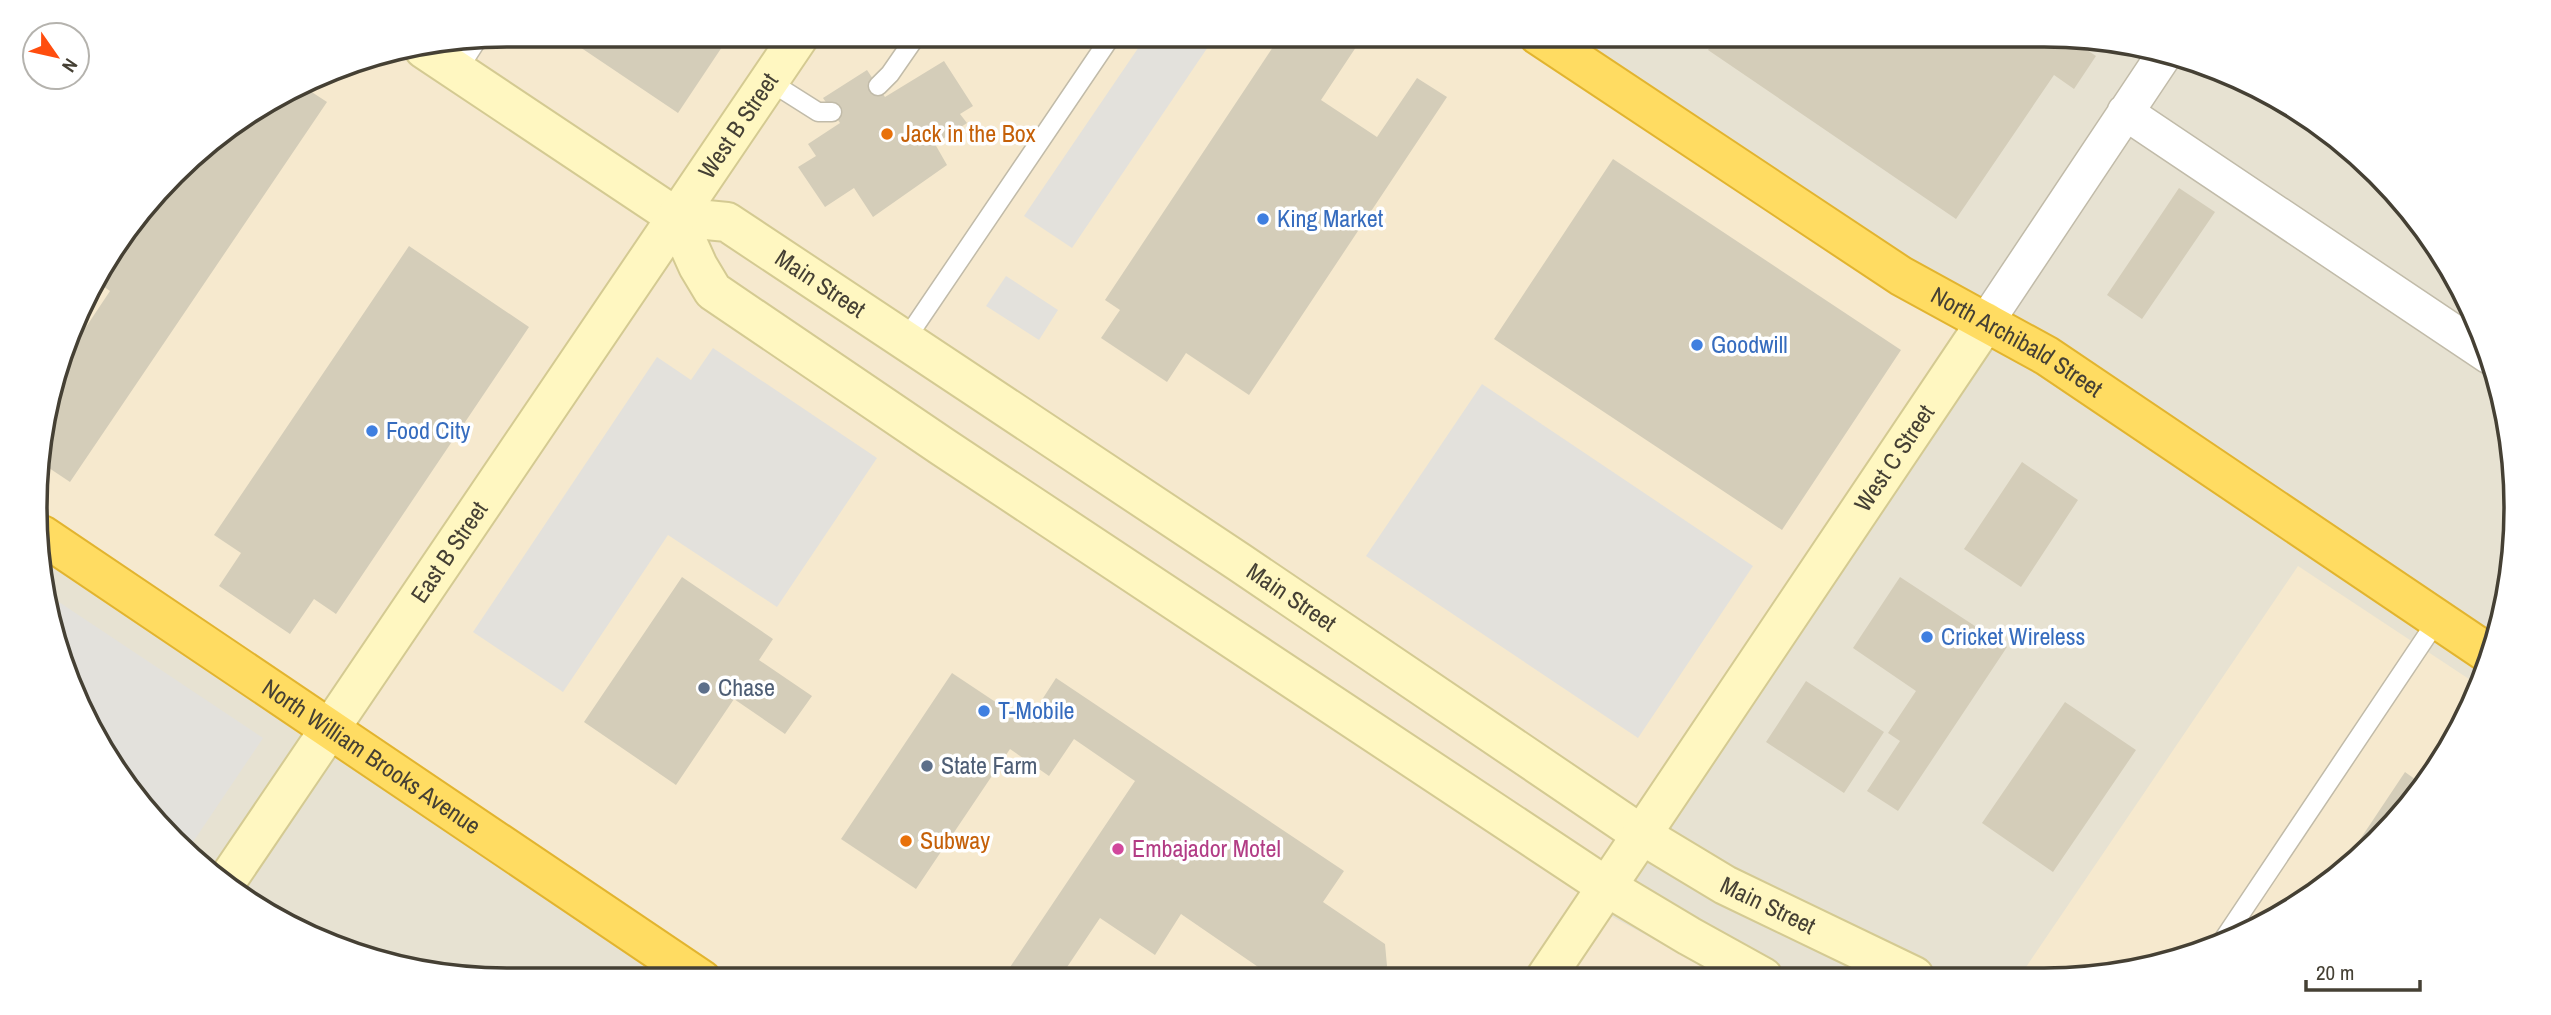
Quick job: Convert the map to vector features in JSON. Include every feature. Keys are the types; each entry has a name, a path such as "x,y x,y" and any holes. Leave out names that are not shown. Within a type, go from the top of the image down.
{"highway":[{"name":"North Archibald Street","path":"1556,47 1901,276 2047,356 2481,649"},
{"name":"North William Brooks Avenue","path":"48,540 686,968"}],"main road":[{"name":"West B Street","path":"676,217 792,47"},
{"name":"Main Street","path":"443,52 467,55 676,217 698,266 713,291 943,447 1624,861 1725,885 1897,968"},
{"name":"Main Street","path":"676,217 727,222 906,339 1624,861 1752,968"},
{"name":"East B Street","path":"230,875 676,217"},
{"name":"West C Street","path":"1552,968 1986,322"}],"street":[{"name":"West C Street","path":"1986,322 2159,62"},
{"path":"2125,112 2474,346"}],"lane":[{"path":"878,86 890,74 908,47"},
{"path":"906,339 1104,47"},
{"path":"769,81 818,112 832,112"},
{"path":"2230,928 2438,619"}],"shaded area":[{"path":"1139,47 1208,47 1072,248 1024,216"},
{"path":"1567,47 1986,322 1594,907 1707,968 686,968 48,539 48,477 56,418 82,331 109,277 142,227 204,161 252,125 304,95 331,82 388,63 477,48"},
{"path":"2044,47 2104,51 2163,63 2191,72 2220,82 2274,109 2324,142 2347,161 2409,227 2442,277 2456,304 2469,331 2488,388 2503,477 2500,568 2488,627 2469,684 2442,738 2392,808 2298,890 2274,906 2220,933 2133,959 2044,968 508,968 447,964 388,952 331,933 277,906 227,873 182,833 142,788 109,738 82,684 63,627 51,568 47,508 51,447 63,388 82,331 109,277 140,230 230,140 277,109 331,82 388,63 477,48"},
{"path":"1006,276 1058,310 1039,340 986,306"},
{"path":"713,348 877,458 777,607 668,535 563,692 473,632 657,357 691,380"},
{"path":"1482,384 1753,566 1638,738 1366,556"},
{"path":"2298,566 2470,680 2442,738 2409,788 2347,854 2299,890 2274,906 2220,933 2163,952 2104,964 2025,968"},
{"path":"57,601 263,738 192,843 142,788 109,738 82,684"}],"building":[{"path":"580,47 722,47 678,113"},
{"name":"King Market","path":"1273,47 1356,47 1321,100 1377,137 1417,78 1447,97 1249,395 1186,353 1167,382 1101,338 1120,310 1105,300"},
{"path":"1710,47 2044,47 2086,49 2096,56 2074,89 2054,75 1956,219 1708,50"},
{"name":"Jack in the Box","path":"944,61 973,106 960,114 967,123 935,144 947,165 873,217 854,188 825,207 798,167 816,156 808,144 840,123 823,98 867,70 885,97"},
{"path":"311,92 327,102 70,482 49,468 56,418 81,335 110,291 104,287 142,227 204,161 252,125"},
{"name":"Goodwill","path":"1613,159 1901,350 1782,530 1494,339"},
{"path":"2179,188 2215,212 2142,319 2107,295"},
{"name":"Food City","path":"409,246 529,327 336,614 314,599 290,634 219,586 241,553 214,535"},
{"path":"2022,462 2078,500 2021,587 1964,549"},
{"name":"Chase","path":"682,577 773,639 759,660 812,696 785,734 734,699 676,785 584,722"},
{"path":"1900,577 2007,647 1898,811 1867,791 1900,741 1888,733 1916,691 1853,648"},
{"path":"952,673 1027,723 1056,678 1344,871 1323,902 1385,944 1387,966 1259,968 1181,914 1155,955 1100,918 1066,968 1009,968 1135,781 1074,739 1049,776 1010,749 916,889 841,839"},
{"path":"1806,681 1884,732 1844,793 1766,742"},
{"path":"2065,702 2136,750 2053,872 1982,823"},
{"path":"2405,772 2415,779 2390,811 2356,845"}],"place":[{"name":"Jack in the Box","path":"887,134"},
{"name":"King Market","path":"1263,219"},
{"name":"Goodwill","path":"1697,345"},
{"name":"Food City","path":"372,431"},
{"name":"Cricket Wireless","path":"1927,637"},
{"name":"Chase","path":"704,688"},
{"name":"T-Mobile","path":"984,711"},
{"name":"State Farm","path":"927,766"},
{"name":"Subway","path":"906,841"},
{"name":"Embajador Motel","path":"1118,849"}]}
